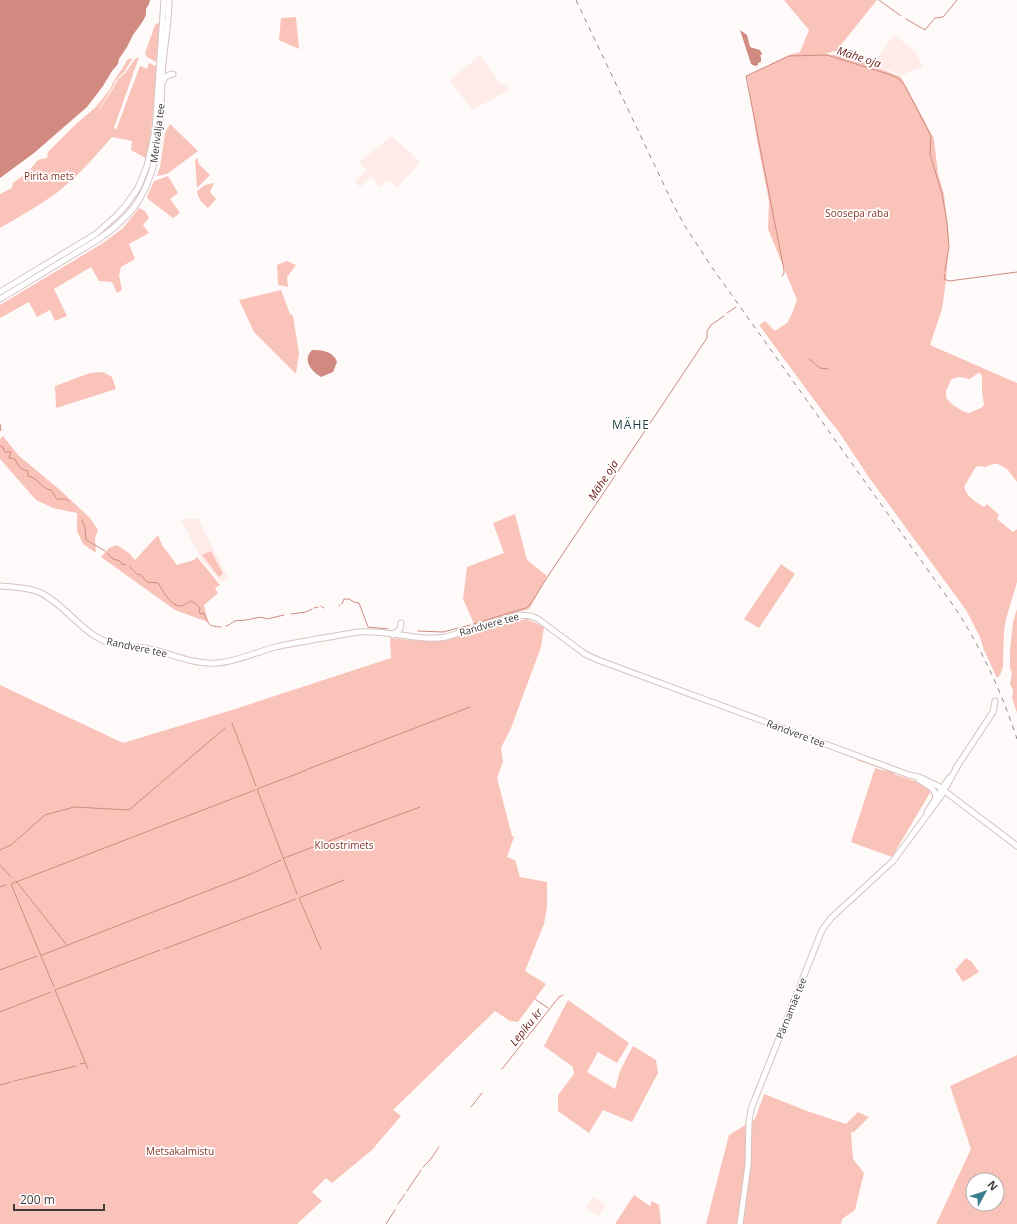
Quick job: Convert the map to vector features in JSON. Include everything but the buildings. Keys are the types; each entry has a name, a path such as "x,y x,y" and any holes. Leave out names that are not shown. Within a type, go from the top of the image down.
{"main road":[{"name":"Merivälja tee","path":"0,292 96,234 117,215 134,195 147,166 155,131 164,0"},
{"name":"Merivälja tee","path":"0,299 113,229 125,218 144,191 157,155 169,0"},
{"path":"163,85 164,77 169,74 173,74"},
{"path":"72,255 74,251 73,248"},
{"name":"Randvere tee","path":"0,586 38,592 55,602 96,637 108,643 150,649 206,663 225,662 259,651 285,645 354,633 369,632 421,638 446,637 519,615 530,616 538,619 585,654 598,660 930,782 943,790 1017,846"},
{"path":"393,635 400,629 402,623"},
{"name":"Pärnamäe tee","path":"740,1224 748,1165 749,1122 751,1109 824,926 889,865 929,814 957,767 993,712 994,701"},
{"path":"914,777 932,789 935,792 936,797"},
{"name":"Pärnamäe tee","path":"917,828 936,797 943,790"}],"shaded area":[{"path":"0,0 150,0 143,21 119,59 118,64 87,107 34,153 0,178"},
{"path":"740,30 747,35 750,47 760,50 762,54 760,56 761,62 758,63 758,65 755,66 751,64"},
{"path":"894,35 914,50 923,66 902,75 876,66 875,61"},
{"path":"480,55 499,82 510,89 473,110 449,81"},
{"path":"392,136 420,162 397,188 390,181 387,181 381,187 371,176 360,187 355,181 366,170 359,162"},
{"path":"312,350 323,351 333,355 337,362 333,372 321,377 314,372 308,361 309,354"},
{"path":"181,519 198,519 228,578 221,582 201,559"},
{"path":"593,1197 606,1206 598,1216 585,1207"}],"green space":[{"name":"Soosepa raba","path":"784,0 877,0 836,51 824,54 848,56 901,77 934,139 938,174 944,194 949,240 942,309 930,345 1017,383 1017,482 1007,469 998,464 993,464 985,467 978,466 975,468 964,487 967,494 972,499 984,507 987,504 999,515 997,519 1013,532 1017,529 1017,582 1004,631 1003,667 997,678 984,650 980,637 966,610 868,476 839,432 759,325 765,321 775,331 787,323 797,300 768,229 769,201 757,140 747,76 789,55 800,52 809,30","holes":["978,373 981,374 984,405 981,408 969,413 965,412 954,406 946,398 946,391 951,380 960,377 970,379"]},
{"path":"296,17 299,49 279,40 281,18"},
{"path":"160,23 156,62 147,57 145,53 155,25"},
{"name":"Pirita mets","path":"139,57 114,128 116,130 140,66 147,69 149,63 156,66 155,102 147,159 131,150 132,141 112,137 83,169 65,186 41,203 0,228 0,194 12,188 13,183 28,172 37,161 47,158 48,152 76,124 96,107 110,89 128,59 133,58 124,72 115,81 99,110 118,79 125,73 135,59"},
{"path":"170,124 198,151 167,174 157,176 160,167 165,133"},
{"path":"197,158 199,164 210,175 197,188 195,160"},
{"path":"168,176 178,193 170,199 180,213 173,218 147,197 154,181"},
{"path":"214,183 210,192 216,199 208,208 201,201 197,191 205,185"},
{"path":"139,208 145,211 149,218 143,225 149,233 129,244 135,259 121,267 119,275 122,290 117,293 112,282 99,281 91,267 54,289 67,316 55,321 50,310 37,317 29,302 0,318 0,305 103,243 123,228"},
{"path":"287,261 296,265 287,277 288,287 278,285 277,265"},
{"path":"281,290 290,314 293,316 299,353 296,374 254,332 239,300"},
{"path":"103,372 112,377 116,389 56,408 55,386 90,373"},
{"path":"3,436 18,455 60,490 90,518 98,530 95,538 96,553 83,544 77,531 77,513 53,508 36,500 0,459 0,439"},
{"path":"515,514 527,560 547,576 529,609 474,624 463,599 467,567 504,553 493,523"},
{"path":"158,535 162,545 177,565 194,560 197,557 220,585 215,588 218,593 204,605 208,622 175,610 101,557 109,548 117,545 129,553 135,560"},
{"path":"211,551 223,574 219,577 202,555"},
{"path":"781,564 795,574 759,628 744,619"},
{"path":"1017,609 1017,713 1012,698 1013,690 1010,684 1012,673 1010,668 1010,651 1013,622"},
{"name":"Kloostrimets","path":"527,619 544,627 541,647 511,728 501,748 503,762 497,778 512,836 514,837 507,857 515,860 520,877 547,882 547,908 544,924 525,971 546,984 518,1022 510,1021 495,1011 393,1110 401,1116 372,1150 332,1183 326,1178 312,1192 322,1201 297,1224 0,1224 0,685 123,743 232,710 391,658 390,638 420,641 447,640 498,625"},
{"path":"858,758 894,772 894,774 918,782 931,791 892,857 851,842 875,768 886,771 856,760"},
{"path":"966,958 971,961 979,972 963,982 955,970"},
{"path":"568,1000 629,1043 617,1063 598,1052 587,1072 615,1089 620,1071 633,1046 656,1060 658,1073 632,1122 603,1110 589,1133 558,1111 558,1095 574,1074 573,1067 544,1046"},
{"path":"1017,1055 1017,1224 936,1224 971,1149 950,1086"},
{"path":"764,1094 846,1124 858,1112 869,1117 854,1132 851,1132 853,1159 864,1173 855,1210 842,1219 841,1224 706,1224 729,1135 755,1119"},
{"path":"634,1195 650,1206 652,1201 659,1205 661,1224 615,1224"}],"waterway":[{"path":"879,0 901,16"},
{"path":"906,19 925,30 935,18 943,17 957,0"},
{"name":"Mähe oja","path":"782,276 784,270 746,76 789,56 827,55 891,75 899,79 905,86 931,136 930,154 942,194 947,222 949,247 945,271"},
{"name":"Mähe oja","path":"945,274 944,279 949,281 1017,272"},
{"name":"Mähe oja","path":"727,313 736,307"},
{"name":"Mähe oja","path":"473,624 526,608 530,605 707,338 707,331 711,325 724,316"},
{"path":"809,359 820,368 828,369"},
{"name":"Mähe oja","path":"0,424 0,431"},
{"path":"0,446 3,447 5,452 11,452 9,458 15,459 17,464 23,470 28,471 28,476 35,479 45,488 51,490 57,499 65,499 69,501"},
{"path":"82,520 85,528 86,540 105,551"},
{"path":"107,553 113,559 126,565"},
{"name":"Mähe oja","path":"130,567 133,570"},
{"name":"Mähe oja","path":"134,571 138,575 140,574 147,582 158,583 170,601 176,605 181,606 192,601 200,608 199,612 201,614 203,613 210,625 221,627"},
{"path":"342,604 344,599 349,599 359,603 368,627 388,629"},
{"name":"Mähe oja","path":"314,608 318,607"},
{"name":"Mähe oja","path":"291,614 306,612 312,609"},
{"path":"226,626 236,621 258,618 267,619 284,615"},
{"name":"Mähe oja","path":"418,631 443,632 470,625"},
{"path":"308,769 470,707"},
{"path":"232,723 256,786"},
{"path":"0,850 11,845 45,815 74,807 129,810 225,728"},
{"path":"297,894 257,789 307,770"},
{"path":"54,987 11,884 255,790"},
{"path":"347,834 420,807"},
{"path":"284,858 345,835"},
{"path":"42,955 251,874 281,860"},
{"path":"0,865 11,877"},
{"path":"321,949 299,898 344,880"},
{"path":"16,881 66,944"},
{"path":"0,887 6,885"},
{"path":"164,949 296,899"},
{"path":"88,1069 55,990 160,950"},
{"path":"0,970 37,956"},
{"path":"0,1012 51,992"},
{"name":"Lepiku kr","path":"502,1069 559,997 563,995"},
{"path":"535,999 548,1008"},
{"path":"80,1064 85,1063"},
{"path":"14,1081 76,1066"},
{"path":"0,1085 11,1082"},
{"name":"Lepiku kr","path":"471,1107 482,1093"},
{"name":"Lepiku kr","path":"423,1167 439,1147"},
{"name":"Lepiku kr","path":"407,1191 421,1170"},
{"name":"Lepiku kr","path":"398,1204 405,1194"},
{"name":"Lepiku kr","path":"386,1224 395,1210"}],"railway":[{"path":"576,0 674,206 685,226 711,266 955,608 983,656 1004,704 1017,739"}],"district":[{"name":"MÄHE","path":"631,425"}],"park label":[{"name":"Metsakalmistu","path":"180,1151"}]}
